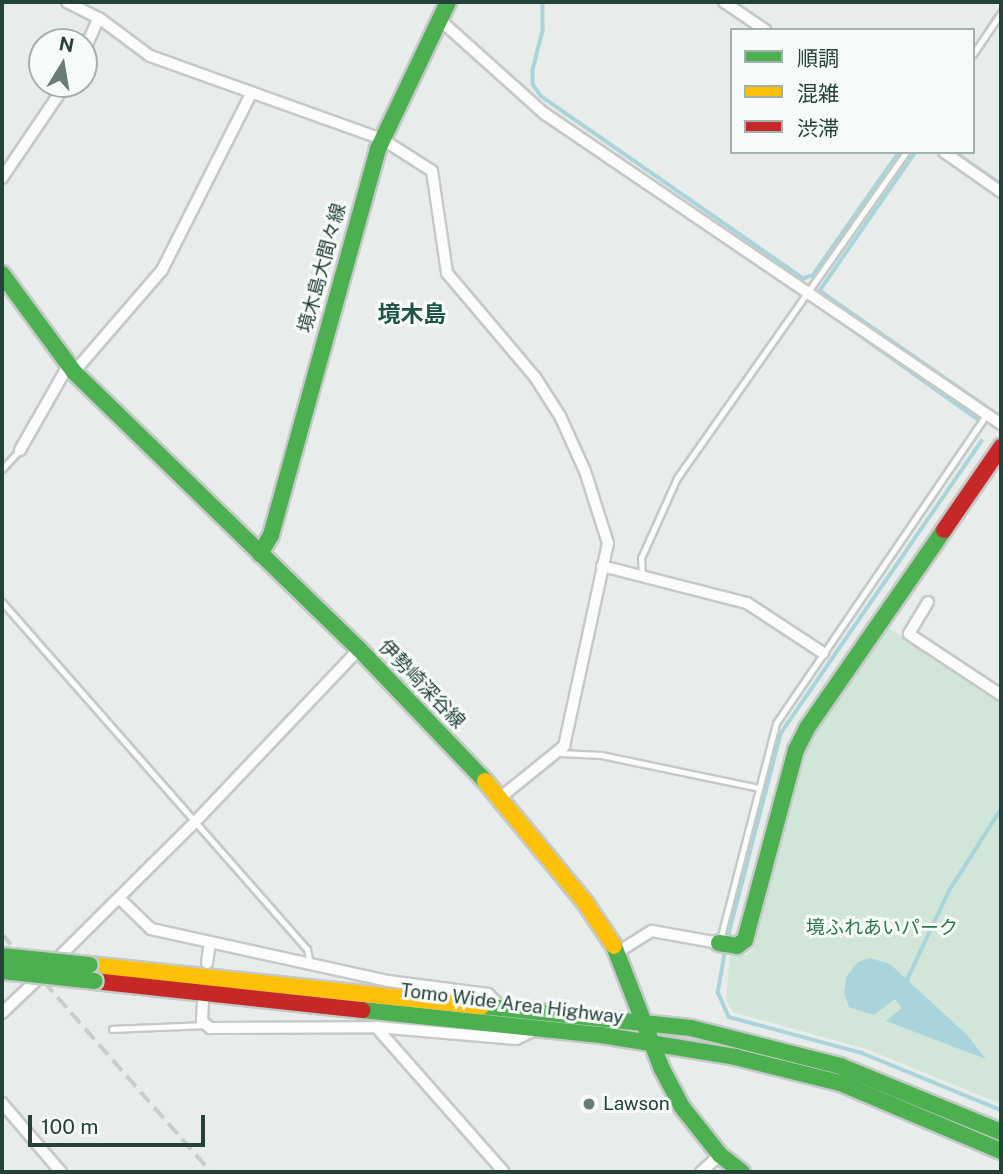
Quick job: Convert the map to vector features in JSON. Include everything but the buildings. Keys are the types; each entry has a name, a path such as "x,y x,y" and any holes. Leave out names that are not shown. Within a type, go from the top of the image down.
{"main road":[{"name":"境木島大間々線","path":"260,554 271,535 382,139 448,2"},
{"name":"伊勢崎深谷線","path":"2,274 71,369 359,649 501,797 584,901 618,952 652,1043 682,1107 720,1155 742,1172"},
{"path":"719,943 737,946 745,940 796,750 807,728 1001,447"},
{"name":"Tomo Wide Area Highway","path":"2,956 92,973 652,1043 766,1063 840,1083 1001,1151"},
{"name":"Tomo Wide Area Highway","path":"2,971 92,973 500,1006 646,1022 735,1037 840,1066 1001,1132"}],"street":[{"path":"67,2 99,18 150,56 382,139 432,171 447,273 535,377 560,416 586,471 608,543 570,729 561,753 501,797"},
{"path":"724,2 762,28"},
{"path":"94,28 99,18"},
{"path":"439,19 537,109 809,290 1001,424"},
{"path":"20,450 71,369 162,270 252,92"},
{"path":"2,178 56,98"},
{"path":"947,154 1001,192"},
{"path":"603,566 642,579 747,603 823,653"},
{"path":"928,602 909,634 1001,695"},
{"path":"2,1013 197,821 359,649"},
{"path":"120,898 146,927 310,965 488,993 500,1006"},
{"path":"618,952 652,931 719,943"},
{"path":"207,963 210,942"},
{"path":"203,1002 204,1025 376,1027 516,1039 537,1029"},
{"path":"376,1027 504,1172"},
{"path":"2,1103 61,1172"},
{"path":"701,1172 720,1155"}],"lane":[{"path":"975,51 1001,13"},
{"path":"642,579 641,558 677,478 905,154"},
{"path":"719,943 776,723 987,414"},
{"path":"2,469 20,450"},
{"path":"2,602 307,949 310,965"},
{"path":"561,753 601,755 759,788"},
{"path":"112,1029 204,1025"}],"green space":[{"name":"境ふれあいパーク","path":"884,625 1001,702 1001,1104 869,1050 733,1012 726,1000 730,954 747,955 754,948 807,743"}],"water":[{"path":"870,958 890,964 967,1035 986,1059 886,1021 902,1008 895,999 874,1015 849,1007 844,993 846,977 858,962"}],"waterway":[{"path":"543,2 543,31 533,70 533,84 541,96 804,279"},
{"path":"985,32 1001,8"},
{"path":"804,278 813,275 898,154"},
{"path":"915,154 820,291 1001,417"},
{"path":"958,154 1001,184"},
{"path":"816,304 977,419"},
{"path":"728,936 781,733 982,441"},
{"path":"906,982 949,891 1001,809"},
{"path":"725,954 718,992 729,1017 862,1053 1001,1110"}],"railway":[{"path":"2,934 211,1172"}],"traffic: fast":[{"path":"260,554 271,535 378,149 448,2"},
{"path":"2,274 74,372 359,649 485,781"},
{"path":"719,943 737,946 745,940 796,750 807,728 944,530"},
{"path":"614,946 662,1069 682,1107 720,1155 742,1172"},
{"path":"2,956 90,965"},
{"path":"2,971 94,981"},
{"path":"482,1006 691,1028 840,1066 1001,1132"},
{"path":"362,1010 601,1035 735,1057 840,1083 1001,1151"}],"traffic: slow":[{"path":"485,781 584,901 614,946"},
{"path":"90,965 482,1006"}],"traffic: jam":[{"path":"944,530 1001,447"},
{"path":"94,981 362,1010"}],"place":[{"name":"Lawson","path":"589,1104"}],"district":[{"name":"境木島","path":"412,314"}]}
